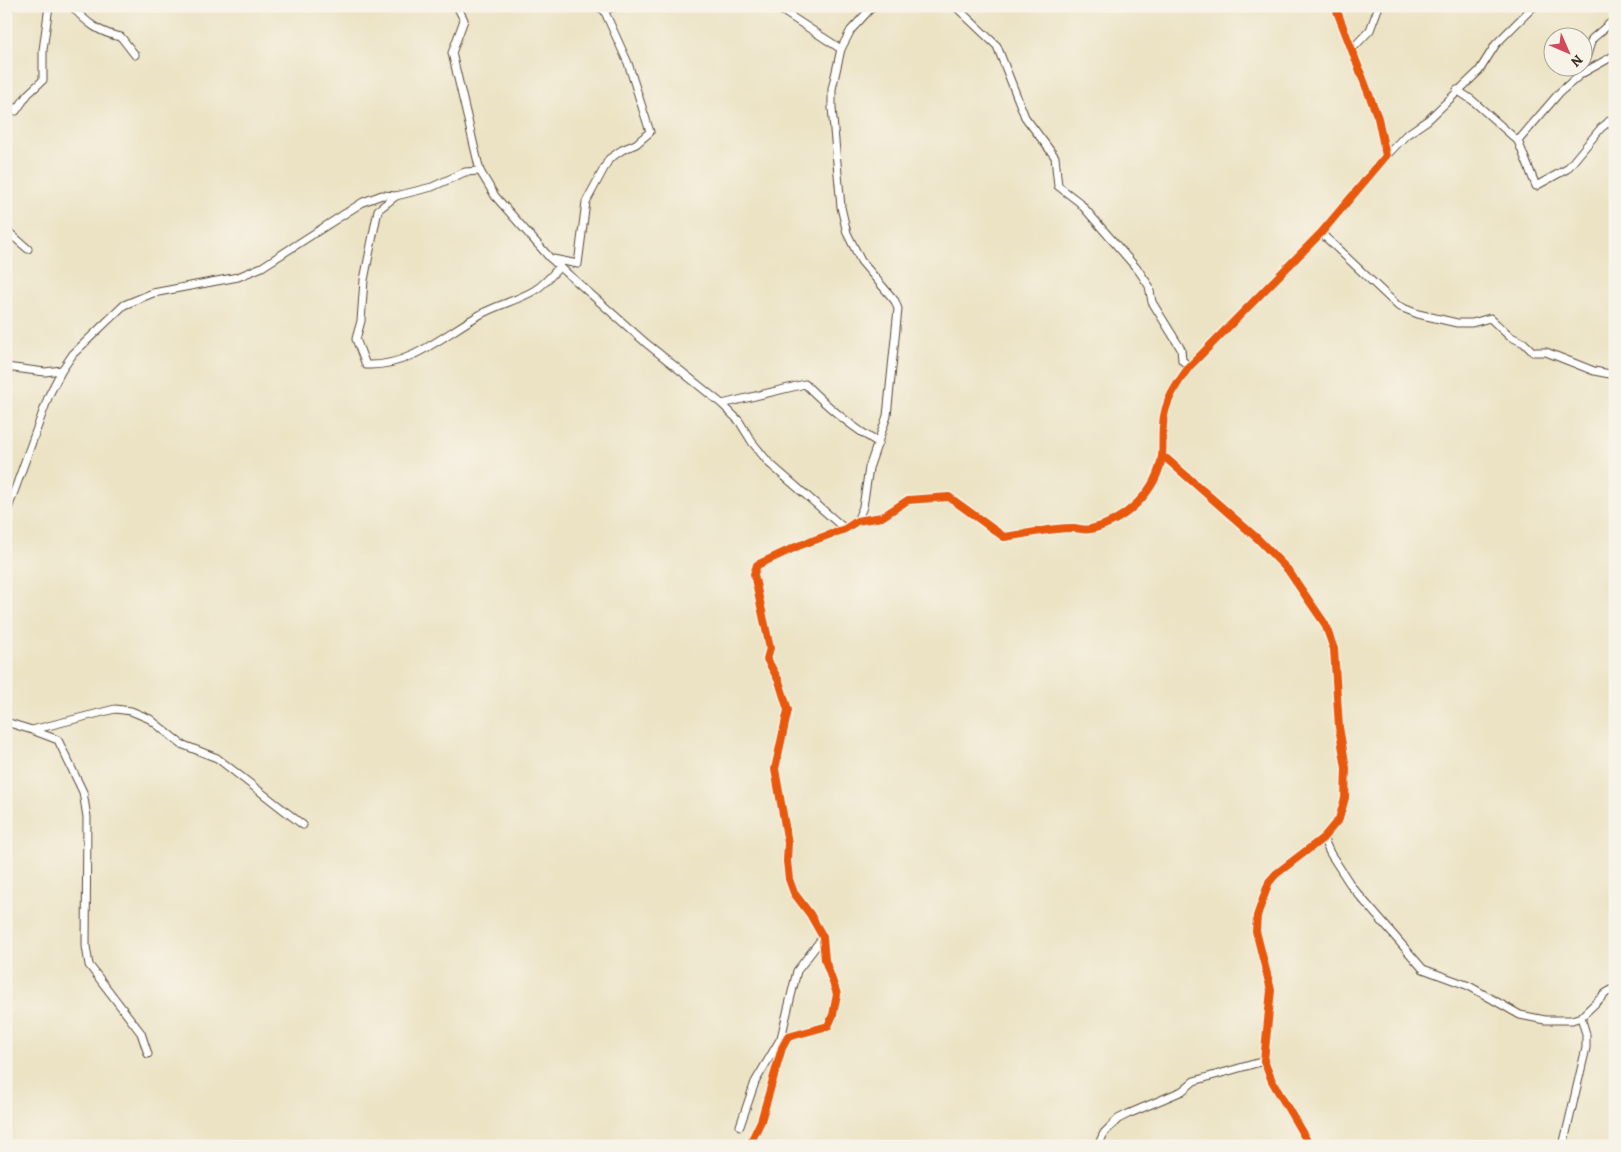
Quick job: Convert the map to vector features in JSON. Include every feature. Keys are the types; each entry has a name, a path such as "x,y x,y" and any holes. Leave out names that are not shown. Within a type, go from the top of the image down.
{"street":[{"path":"6,11 11,6"},
{"path":"6,99 16,111 28,94 43,80 43,50 49,6"},
{"path":"72,6 86,22 107,34 122,37 135,55"},
{"path":"457,6 464,20 452,53 480,171 495,196 550,258 646,343 722,404 739,421 752,442 769,462 844,529"},
{"path":"550,258 578,264 586,202 609,159 622,150 636,144 650,132 628,63 604,10 596,6"},
{"path":"604,10 617,6"},
{"path":"775,6 841,49"},
{"path":"857,521 864,508 869,468 879,443 890,400 898,309 895,301 856,253 844,222 832,108 832,88 841,49 851,30 873,6"},
{"path":"955,6 997,46 1025,117 1056,158 1058,186 1079,202 1139,270 1149,286 1152,302 1181,349 1182,360 1190,367"},
{"path":"1335,6 1378,118 1386,156"},
{"path":"1352,49 1370,30 1380,6"},
{"path":"749,1146 761,1121 782,1048 788,1037 828,1026 833,1015 837,994 825,960 823,937 810,914 794,893 789,879 788,843 776,769 788,710 779,681 767,659 770,648 754,574 757,565 798,546 844,529 857,521 882,517 908,500 949,497 1004,538 1074,528 1088,530 1109,522 1138,502 1154,482 1162,458 1166,408 1174,388 1190,367 1320,233 1406,135 1428,120 1479,70 1496,44 1534,6"},
{"path":"1594,37 1615,19"},
{"path":"1594,64 1615,55"},
{"path":"1518,141 1573,78"},
{"path":"1457,90 1472,100 1518,141 1536,186 1567,169 1612,119"},
{"path":"1612,119 1615,130"},
{"path":"6,514 49,395 62,370 73,354 124,305 153,293 238,277 262,267 363,202 382,195 396,196 432,187 465,172 480,171"},
{"path":"396,196 382,206 376,215 366,271 356,339 366,365 377,366 399,360 425,349 482,313 536,290 560,266"},
{"path":"6,230 28,249"},
{"path":"1320,233 1398,306 1418,314 1457,323 1472,323 1490,318 1509,336 1524,343 1533,352 1546,352 1594,370 1615,374"},
{"path":"6,367 45,372 62,370"},
{"path":"722,404 804,384 854,429 879,443"},
{"path":"1162,458 1167,459 1274,555 1299,585 1331,636 1334,649 1339,727 1346,768 1345,798 1339,819 1323,838 1276,874 1269,882 1260,904 1256,931 1271,990 1264,1061 1275,1087 1310,1146"},
{"path":"32,730 116,709 131,711 150,719 181,744 217,758 303,825"},
{"path":"6,722 58,740 83,792 87,818 86,946 89,965 141,1033 148,1054"},
{"path":"1323,838 1330,853 1352,887 1424,969 1469,986 1520,1015 1545,1020 1572,1020 1581,1017 1606,993 1615,988"},
{"path":"740,1126 755,1082 781,1038 797,971 823,937"},
{"path":"1563,1146 1586,1048 1586,1034 1581,1017"},
{"path":"1098,1146 1104,1133 1118,1119 1182,1091 1194,1081 1264,1061"}],"cycle path":[{"path":"749,1146 761,1121 782,1048 788,1037 828,1026 833,1015 837,994 825,960 823,937 810,914 794,893 789,879 788,843 775,769 788,710 779,681 767,659 770,648 754,574 757,565 798,546 845,529 857,521 882,517 908,500 949,497 1004,537 1056,529 1091,529 1116,519 1138,503 1154,481 1159,469 1162,456 1164,417 1168,401 1189,367 1321,233 1386,156 1378,118 1335,6"},
{"path":"1162,458 1167,459 1258,539 1288,570 1325,624 1334,649 1339,727 1346,768 1345,798 1339,819 1323,838 1276,874 1269,882 1257,916 1256,931 1271,990 1264,1061 1272,1081 1310,1146"}]}
